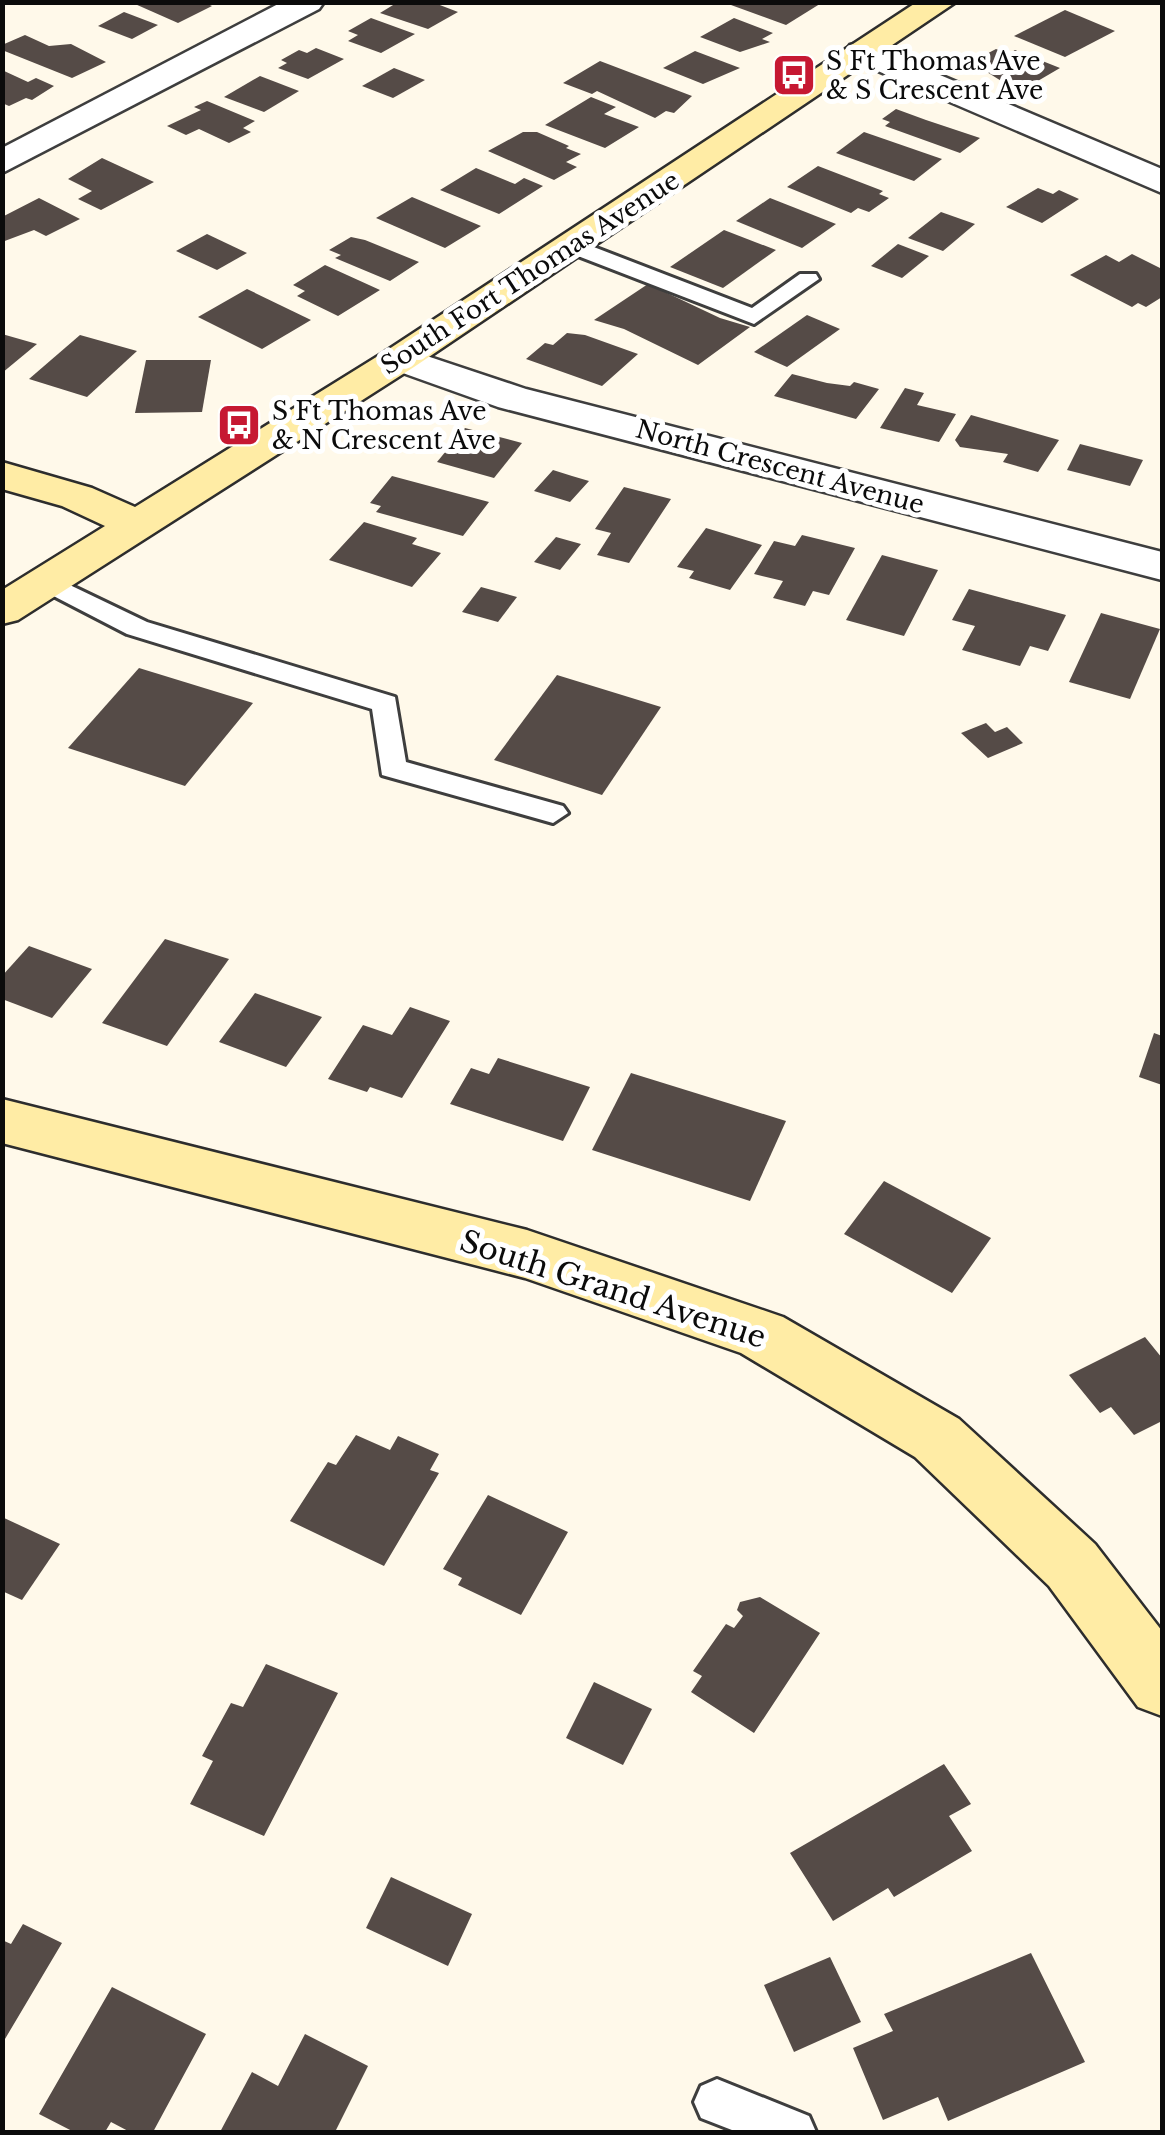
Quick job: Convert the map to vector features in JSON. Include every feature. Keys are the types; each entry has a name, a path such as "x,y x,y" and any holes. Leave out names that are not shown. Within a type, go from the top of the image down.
{"main road":[{"name":"South Fort Thomas Avenue","path":"140,526 573,246 940,2"},
{"path":"2,476 76,497 140,526"},
{"path":"2,610 140,526"},
{"name":"South Grand Avenue","path":"2,1122 527,1254 762,1335 937,1438 1072,1565 1162,1684"}],"street":[{"path":"2,162 308,2"},
{"path":"862,52 1162,182"},
{"name":"North Crescent Avenue","path":"400,359 512,398 1162,566"}],"lane":[{"path":"573,246 754,318 808,279"},
{"path":"49,584 137,628 385,704 392,768 554,813"},
{"path":"717,2102 793,2132"}],"building":[{"path":"203,2 212,6 178,23 135,4"},
{"path":"398,2 432,2 458,12 428,29 380,13"},
{"path":"823,2 786,25 731,5"},
{"path":"1065,10 1115,31 1065,57 1014,36"},
{"path":"124,12 158,25 132,39 98,26"},
{"path":"371,18 415,34 381,53 348,41 358,35 348,31"},
{"path":"734,18 773,33 762,39 770,42 740,52 700,37"},
{"path":"25,35 49,46 71,44 106,62 72,78 2,50 2,45"},
{"path":"316,48 344,59 308,79 278,68 287,63 281,60 299,50 307,53"},
{"path":"996,49 1009,54 1015,50 1060,68 1019,92 971,62"},
{"path":"695,51 740,68 703,84 663,68"},
{"path":"600,61 692,96 674,113 666,111 655,118 597,91 592,94 563,83"},
{"path":"394,68 425,80 393,98 362,86"},
{"path":"2,70 28,82 36,78 54,86 32,100 26,98 9,106 2,103"},
{"path":"260,76 299,91 264,112 224,97"},
{"path":"591,97 616,107 604,114 639,127 605,148 545,125"},
{"path":"207,101 255,121 243,128 251,132 229,143 199,129 186,135 167,126 201,110 194,107"},
{"path":"896,109 980,138 960,153 885,126 890,122 882,119"},
{"path":"523,132 537,132 569,146 566,148 581,154 566,162 577,167 554,180 488,151"},
{"path":"864,132 942,159 914,181 836,153"},
{"path":"102,158 154,182 101,210 78,199 92,191 68,179"},
{"path":"818,166 883,191 879,194 889,198 869,212 858,208 851,213 787,187"},
{"path":"476,168 515,184 524,178 543,186 499,214 440,190"},
{"path":"1038,188 1053,194 1059,190 1079,199 1042,223 1006,207"},
{"path":"412,197 481,226 445,248 376,218"},
{"path":"39,198 80,219 46,236 34,230 2,242 2,217"},
{"path":"770,198 836,224 802,248 736,221"},
{"path":"941,212 975,224 943,251 908,238"},
{"path":"724,230 776,250 723,288 670,267"},
{"path":"207,234 247,253 217,270 176,251"},
{"path":"351,237 419,262 390,281 335,258 341,255 329,250"},
{"path":"898,244 929,256 902,278 871,266"},
{"path":"1132,254 1162,269 1162,297 1146,307 1138,303 1132,307 1070,275 1106,255 1119,262"},
{"path":"325,265 380,290 338,316 297,296 305,291 293,285"},
{"path":"648,284 720,318 750,327 698,365 624,329 594,320"},
{"path":"247,289 311,320 262,349 198,317"},
{"path":"807,315 840,329 787,367 754,352"},
{"path":"567,333 585,335 638,354 602,386 526,359 545,343 553,345"},
{"path":"2,334 37,344 2,373"},
{"path":"80,335 137,351 87,397 29,379"},
{"path":"146,360 211,360 202,412 135,413"},
{"path":"792,374 879,389 856,419 774,396"},
{"path":"905,388 924,393 917,405 956,414 939,442 880,428"},
{"path":"971,415 1059,440 1038,472 1003,462 1008,454 960,447 955,440"},
{"path":"465,428 522,443 494,478 437,462"},
{"path":"1080,444 1143,460 1130,486 1067,470"},
{"path":"553,470 589,481 570,502 534,491"},
{"path":"392,476 489,502 463,536 376,512 381,506 370,503"},
{"path":"624,487 671,499 629,563 597,555 611,533 595,529"},
{"path":"364,522 417,538 412,544 441,553 412,587 329,560"},
{"path":"706,528 762,545 730,590 689,578 694,571 677,567"},
{"path":"802,535 855,548 829,595 813,591 805,606 773,598 783,581 754,574 774,541 795,546"},
{"path":"556,537 581,544 560,570 534,562"},
{"path":"882,555 938,570 904,636 846,620"},
{"path":"481,587 517,597 498,622 462,612"},
{"path":"969,589 1066,615 1048,651 1030,646 1020,666 962,650 975,626 952,620"},
{"path":"1101,613 1160,629 1130,699 1069,682"},
{"path":"139,668 253,703 185,786 68,748"},
{"path":"557,675 661,707 602,795 494,760"},
{"path":"986,723 995,732 1007,727 1023,743 988,758 961,733"},
{"path":"165,939 229,959 167,1046 102,1023"},
{"path":"29,946 92,969 52,1018 2,999 2,976"},
{"path":"255,993 322,1017 286,1067 219,1042"},
{"path":"410,1007 450,1021 402,1098 328,1079 363,1025 392,1035"},
{"path":"1154,1033 1162,1036 1162,1085 1139,1077"},
{"path":"498,1058 590,1087 563,1141 450,1104 471,1068 489,1074"},
{"path":"631,1073 786,1121 750,1201 592,1150"},
{"path":"884,1181 991,1238 952,1293 844,1234"},
{"path":"1145,1337 1162,1358 1162,1421 1134,1435 1111,1407 1100,1413 1069,1375"},
{"path":"356,1435 390,1450 398,1436 439,1454 430,1470 439,1473 384,1566 290,1521 328,1462 336,1465"},
{"path":"488,1495 568,1532 521,1615 458,1585 462,1578 443,1569"},
{"path":"2,1517 60,1544 22,1600 2,1591"},
{"path":"760,1597 820,1633 754,1733 691,1692 702,1676 693,1671 726,1624 734,1628 743,1616 737,1610 740,1602"},
{"path":"266,1664 338,1693 264,1836 190,1804 213,1761 202,1756 231,1703 243,1707"},
{"path":"594,1682 652,1709 623,1765 566,1738"},
{"path":"944,1764 971,1804 949,1816 972,1851 894,1897 888,1888 833,1921 790,1853"},
{"path":"391,1877 472,1914 448,1966 366,1928"},
{"path":"23,1924 62,1943 2,2044 2,1940 11,1944"},
{"path":"1031,1953 1085,2062 948,2121 938,2097 883,2120 853,2048 893,2031 884,2014"},
{"path":"830,1957 861,2022 794,2052 764,1985"},
{"path":"112,1987 206,2034 153,2132 130,2132 111,2122 105,2132 74,2132 39,2114"},
{"path":"305,2034 368,2066 335,2132 220,2132 252,2072 278,2086"}],"place":[{"name":"S Ft Thomas Ave & S Crescent Ave","path":"794,75"},
{"name":"S Ft Thomas Ave & N Crescent Ave","path":"239,425"}]}
